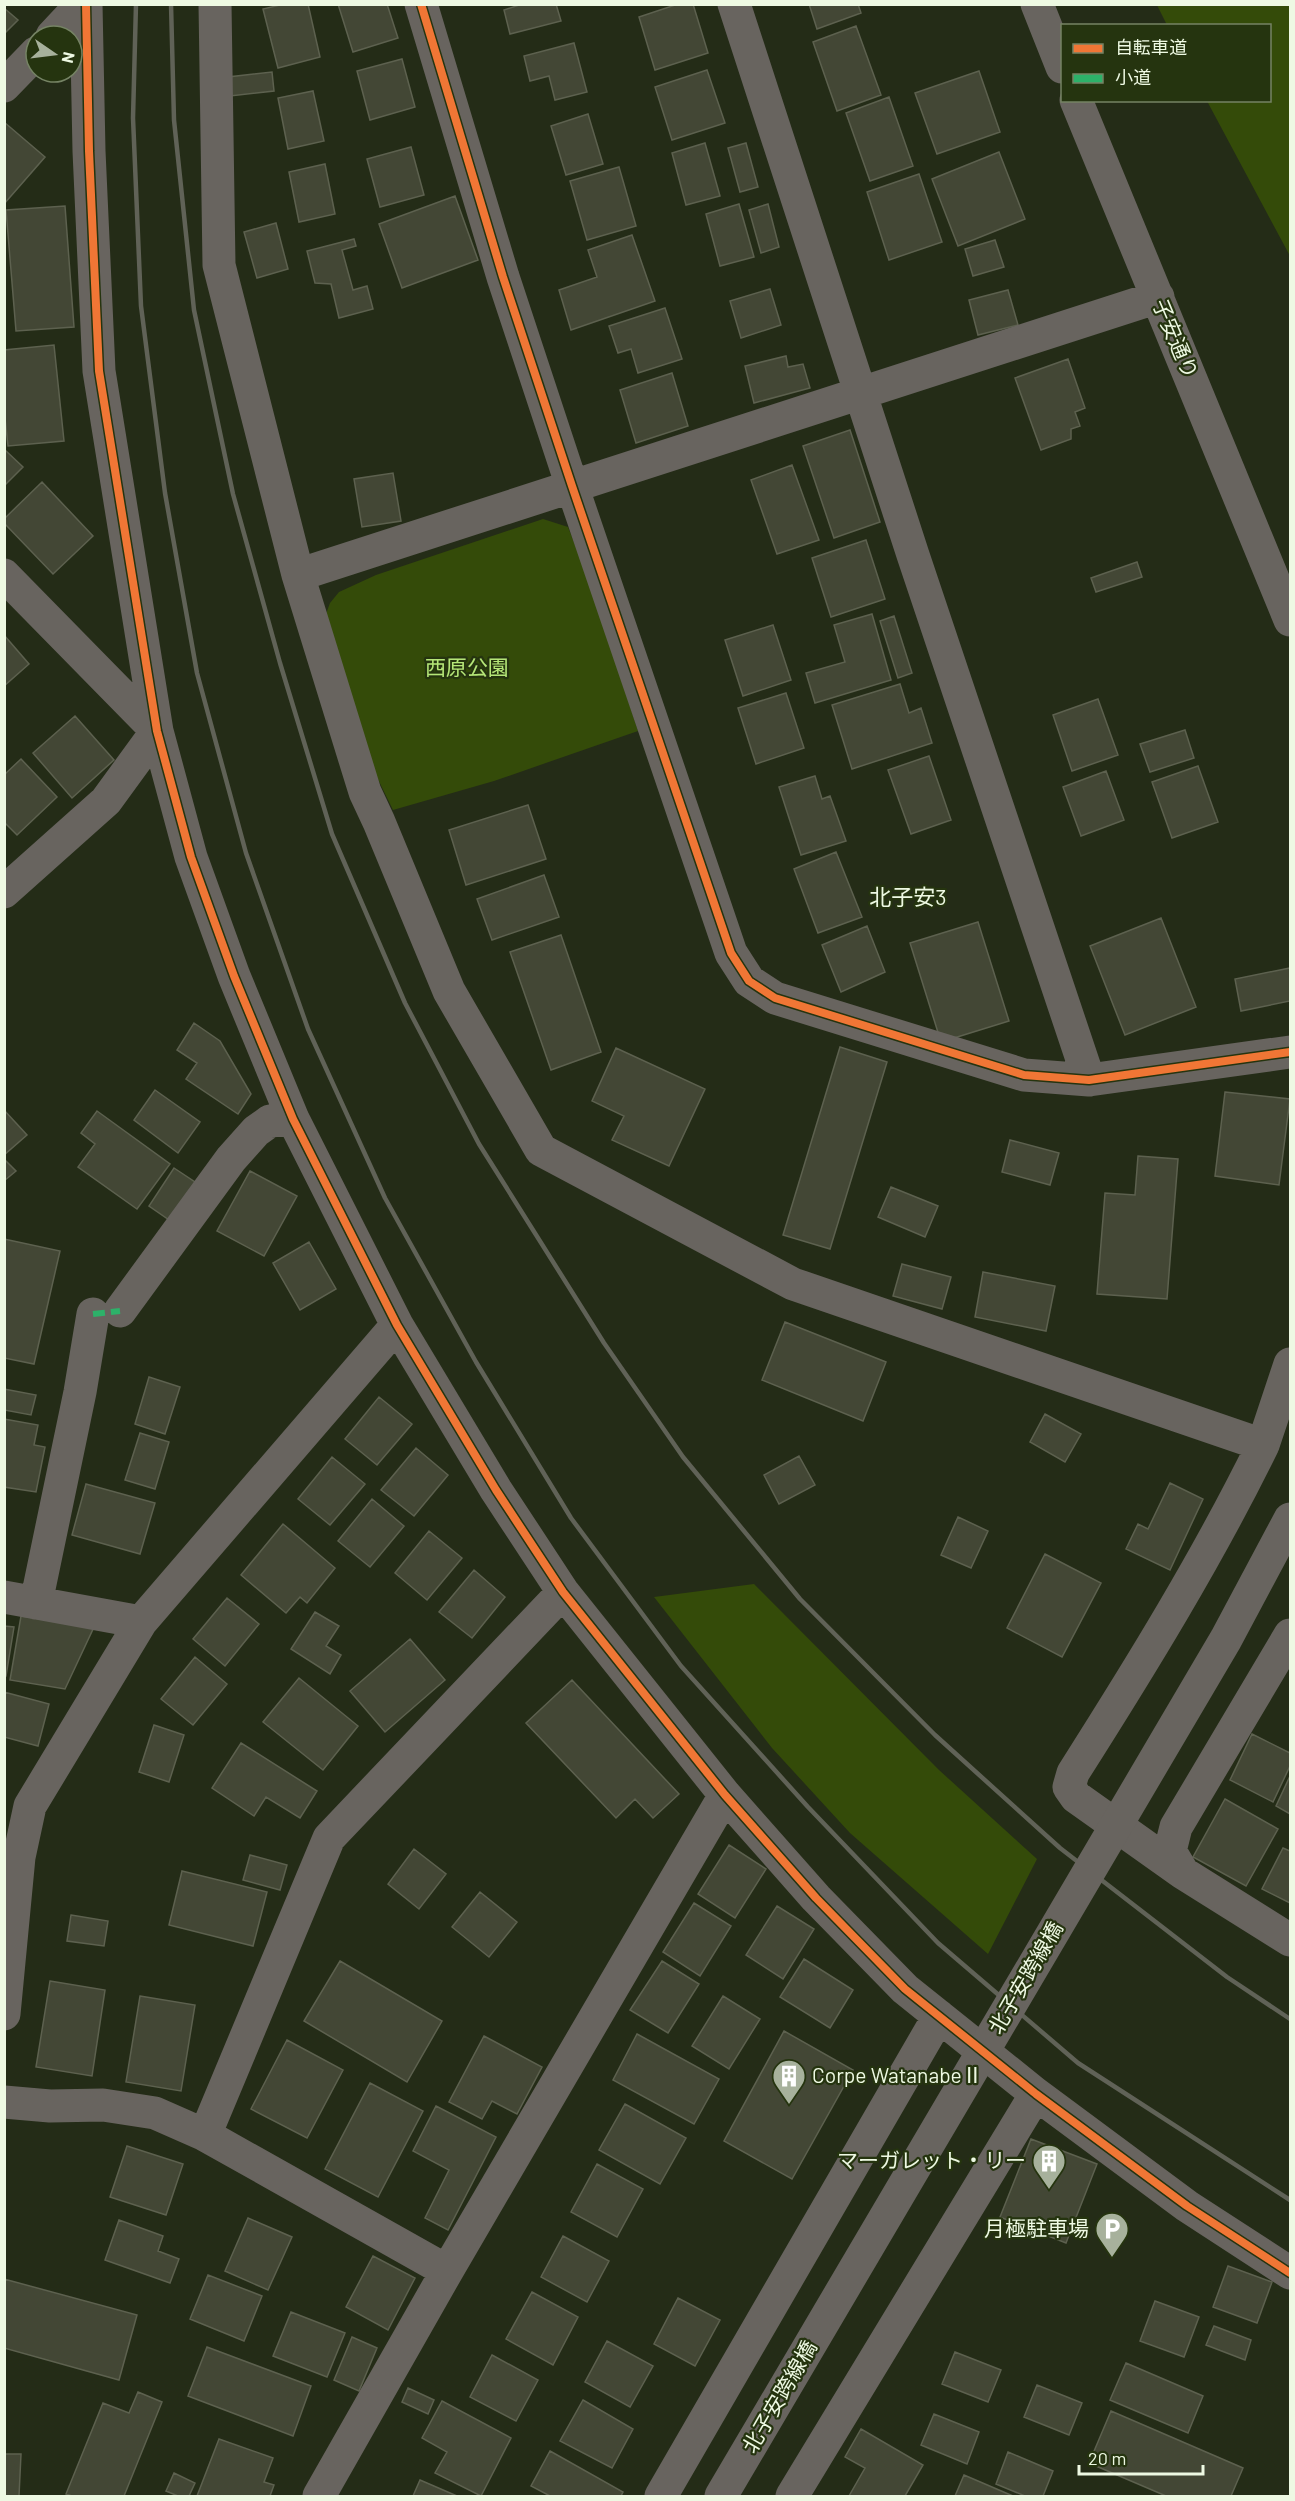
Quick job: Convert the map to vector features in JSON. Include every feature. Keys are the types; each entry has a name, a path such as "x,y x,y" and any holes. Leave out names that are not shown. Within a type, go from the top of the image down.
{"street":[{"path":"64,24 84,4"},
{"path":"84,4 99,371 157,731 195,868 234,976 293,1119 397,1324 496,1490 563,1592 725,1796 824,1906 905,1989 1036,2094 1187,2206 1290,2273"},
{"path":"215,4 219,265 298,575 365,792 380,822 449,991 541,1150 793,1284 1263,1445"},
{"path":"421,4 503,277 572,486 731,953 749,981 775,998 1024,1075 1089,1080 1290,1052"},
{"path":"734,4 1089,1080"},
{"path":"1036,4 1061,65"},
{"path":"4,86 24,65"},
{"name":"子安通り","path":"1077,102 1290,620"},
{"path":"298,575 1158,297"},
{"path":"4,575 157,731"},
{"path":"4,892 106,801 157,731"},
{"path":"36,1603 80,1392 107,1312 256,1131 270,1121 293,1119"},
{"path":"4,2014 19,1857 30,1806 141,1622 397,1324"},
{"path":"1290,1364 1263,1445 1239,1495 1169,1621 1073,1773 1069,1787 1076,1797 1183,1873 1290,1940"},
{"name":"北子安跨線橋","path":"721,2496 1226,1639 1290,1519"},
{"path":"205,2135 329,1838 563,1592"},
{"path":"4,1597 141,1622"},
{"path":"1183,1873 1170,1851 1176,1827 1281,1674 1290,1635"},
{"path":"319,2496 447,2271 725,1796"},
{"path":"661,2496 939,2016"},
{"path":"792,2496 1036,2094"},
{"path":"4,2102 50,2106 103,2105 155,2113 205,2135 447,2271"}],"green space":[{"path":"1157,5 1290,5 1290,256 1208,102 1271,102 1271,24 1166,24"},
{"name":"西原公園","path":"543,519 568,527 588,578 638,731 494,781 393,810 373,769 326,614 330,603 339,592 376,575"},
{"path":"754,1584 939,1770 1037,1859 988,1954 850,1833 772,1748 654,1597"}],"building":[{"path":"284,4 308,4 320,57 278,68 263,9"},
{"path":"338,4 387,4 398,38 353,52"},
{"path":"522,4 556,4 561,21 510,34 504,10"},
{"path":"678,4 693,4 708,53 655,70 639,17"},
{"path":"809,4 858,4 861,13 817,29"},
{"path":"4,8 18,20 4,34"},
{"path":"856,26 881,95 837,111 813,42"},
{"path":"574,43 587,92 555,100 549,76 530,81 524,56"},
{"path":"402,59 415,107 370,120 357,71"},
{"path":"707,70 725,123 672,140 655,87"},
{"path":"979,71 1000,132 937,154 915,93"},
{"path":"272,72 274,91 230,96 228,77"},
{"path":"313,91 324,141 288,149 278,98"},
{"path":"889,97 913,166 870,181 846,113"},
{"path":"588,114 603,164 566,175 551,126"},
{"path":"4,122 45,157 4,204"},
{"path":"705,143 720,196 686,205 672,153"},
{"path":"746,143 758,187 740,192 728,148"},
{"path":"411,147 424,195 380,207 367,159"},
{"path":"999,152 1025,219 958,246 932,179"},
{"path":"325,164 335,214 299,222 289,172"},
{"path":"619,167 636,226 587,240 570,181"},
{"path":"919,174 942,242 889,260 867,192"},
{"path":"455,196 478,260 402,288 379,224"},
{"path":"739,204 754,257 720,266 706,214"},
{"path":"768,204 779,247 761,253 749,210"},
{"path":"65,206 74,327 16,331 6,210"},
{"path":"276,223 288,269 257,278 244,232"},
{"path":"632,235 655,301 571,330 559,290 597,277 588,250"},
{"path":"354,239 356,246 342,250 353,290 367,286 373,309 339,318 331,284 315,283 307,251"},
{"path":"995,240 1004,267 973,276 965,249"},
{"path":"770,289 781,325 741,338 730,301"},
{"path":"1008,290 1018,325 978,335 969,300"},
{"path":"665,308 682,359 638,373 631,349 618,353 609,326"},
{"path":"54,345 64,441 8,446 4,409 4,350"},
{"path":"786,356 788,367 803,364 810,388 754,403 745,366"},
{"path":"1068,359 1085,408 1075,412 1080,426 1071,429 1071,439 1041,450 1015,378"},
{"path":"672,373 688,426 636,443 620,390"},
{"path":"850,430 880,522 834,538 803,446"},
{"path":"4,449 23,467 4,486"},
{"path":"792,465 819,540 777,554 751,480"},
{"path":"393,473 401,521 362,527 354,479"},
{"path":"42,482 93,536 53,574 4,523 4,519"},
{"path":"866,540 885,599 831,617 812,558"},
{"path":"1137,562 1142,577 1096,592 1091,578"},
{"path":"872,614 891,680 815,703 806,673 845,662 834,625"},
{"path":"894,616 912,673 898,678 880,621"},
{"path":"773,625 791,680 743,696 725,640"},
{"path":"4,635 29,664 4,686"},
{"path":"900,684 909,713 921,708 932,743 852,769 832,705"},
{"path":"786,693 804,748 756,764 738,708"},
{"path":"1098,699 1118,755 1072,771 1053,715"},
{"path":"75,716 114,760 72,798 33,753"},
{"path":"1185,730 1194,758 1150,772 1140,744"},
{"path":"929,756 951,820 911,834 888,770"},
{"path":"21,759 57,797 17,835 4,822 4,775"},
{"path":"1198,766 1218,822 1172,838 1152,782"},
{"path":"1106,771 1124,820 1081,836 1063,787"},
{"path":"815,776 822,799 830,796 846,841 801,855 779,787"},
{"path":"528,805 546,859 466,885 449,830"},
{"path":"836,852 862,917 818,933 794,869"},
{"path":"544,875 559,917 492,940 477,899"},
{"path":"1161,918 1196,1007 1125,1035 1090,946"},
{"path":"978,922 1009,1021 941,1042 910,943"},
{"path":"867,926 885,972 841,992 822,945"},
{"path":"561,935 601,1052 551,1070 510,952"},
{"path":"1290,968 1290,1001 1241,1011 1235,979"},
{"path":"194,1023 220,1041 251,1094 238,1114 186,1079 197,1063 177,1050"},
{"path":"840,1047 887,1062 830,1249 783,1235"},
{"path":"616,1048 705,1089 669,1166 612,1140 624,1116 592,1101"},
{"path":"155,1090 200,1122 178,1153 134,1120"},
{"path":"1225,1092 1290,1099 1279,1185 1215,1176"},
{"path":"4,1110 27,1135 4,1155"},
{"path":"97,1111 170,1164 137,1209 78,1167 95,1144 81,1133"},
{"path":"1010,1140 1059,1153 1050,1185 1002,1172"},
{"path":"1138,1156 1178,1159 1167,1299 1097,1294 1105,1193 1135,1195"},
{"path":"4,1159 16,1171 4,1181"},
{"path":"174,1168 198,1184 172,1222 149,1206"},
{"path":"250,1171 297,1196 264,1256 217,1231"},
{"path":"891,1187 938,1206 925,1237 878,1217"},
{"path":"4,1239 60,1251 34,1364 4,1358"},
{"path":"309,1242 336,1289 300,1310 273,1263"},
{"path":"902,1264 951,1277 942,1309 893,1296"},
{"path":"983,1272 1055,1286 1046,1331 975,1317"},
{"path":"785,1322 886,1362 863,1421 762,1380"},
{"path":"149,1377 180,1387 165,1434 135,1424"},
{"path":"4,1389 36,1395 31,1415 4,1410"},
{"path":"379,1397 412,1424 377,1465 345,1439"},
{"path":"1045,1414 1081,1434 1065,1462 1030,1442"},
{"path":"4,1419 38,1425 34,1445 45,1447 36,1492 4,1487"},
{"path":"140,1433 169,1442 155,1489 125,1480"},
{"path":"416,1448 448,1475 414,1516 381,1490"},
{"path":"799,1456 815,1485 779,1504 764,1475"},
{"path":"332,1457 365,1484 330,1525 298,1499"},
{"path":"1170,1483 1203,1499 1170,1570 1126,1549 1138,1524 1148,1529"},
{"path":"86,1484 155,1503 140,1554 72,1535"},
{"path":"372,1499 404,1526 370,1567 338,1541"},
{"path":"958,1517 988,1531 971,1568 941,1555"},
{"path":"283,1524 335,1568 307,1603 300,1597 286,1613 241,1575"},
{"path":"429,1531 462,1558 427,1600 395,1573"},
{"path":"1045,1554 1101,1583 1062,1657 1007,1628"},
{"path":"474,1570 505,1597 472,1638 439,1612"},
{"path":"227,1598 259,1624 225,1666 193,1639"},
{"path":"315,1612 339,1626 326,1646 341,1655 330,1674 291,1649"},
{"path":"21,1616 94,1627 65,1689 10,1680"},
{"path":"4,1626 14,1627 6,1676 4,1676"},
{"path":"410,1639 445,1680 385,1732 350,1691"},
{"path":"195,1657 227,1684 193,1725 161,1699"},
{"path":"299,1678 358,1726 323,1770 263,1722"},
{"path":"572,1680 679,1794 653,1818 635,1799 616,1818 526,1723"},
{"path":"4,1692 49,1704 38,1746 4,1737"},
{"path":"154,1725 184,1735 169,1782 139,1772"},
{"path":"1252,1734 1290,1753 1290,1766 1273,1802 1230,1780"},
{"path":"241,1743 317,1791 300,1818 266,1797 254,1816 212,1788"},
{"path":"1290,1776 1290,1814 1276,1806"},
{"path":"1225,1799 1278,1829 1246,1886 1193,1857"},
{"path":"729,1845 766,1869 735,1918 698,1894"},
{"path":"1283,1848 1290,1851 1290,1903 1262,1889"},
{"path":"414,1849 446,1874 419,1909 388,1884"},
{"path":"250,1855 287,1865 280,1890 243,1880"},
{"path":"182,1871 267,1892 253,1946 169,1925"},
{"path":"480,1892 517,1922 489,1957 452,1927"},
{"path":"694,1903 731,1926 700,1976 663,1952"},
{"path":"777,1906 814,1929 783,1979 746,1955"},
{"path":"71,1915 108,1921 104,1946 67,1941"},
{"path":"804,1959 853,1990 830,2028 780,1997"},
{"path":"340,1961 442,2021 407,2082 304,2021"},
{"path":"662,1961 699,1984 668,2033 630,2010"},
{"path":"50,1981 105,1990 92,2076 36,2067"},
{"path":"140,1996 195,2005 181,2091 126,2082"},
{"path":"723,1996 760,2019 729,2069 692,2046"},
{"name":"Corpe WatanabeⅡ","path":"784,2031 853,2070 792,2179 724,2141"},
{"path":"637,2034 719,2079 694,2124 613,2080"},
{"path":"484,2036 542,2067 517,2114 492,2101 482,2119 449,2102"},
{"path":"287,2040 343,2070 307,2138 251,2109"},
{"path":"370,2083 423,2111 378,2197 325,2169"},
{"path":"625,2104 686,2138 660,2184 599,2150"},
{"path":"436,2106 496,2137 448,2230 425,2218 449,2170 413,2151"},
{"name":"マーガレット・リー","path":"1031,2139 1097,2164 1066,2243 1000,2217"},
{"path":"127,2146 183,2164 166,2215 110,2197"},
{"path":"597,2164 643,2189 617,2237 571,2212"},
{"path":"248,2218 292,2237 268,2290 225,2271"},
{"path":"119,2220 163,2236 158,2251 179,2259 170,2283 105,2260"},
{"path":"563,2236 609,2261 587,2302 541,2277"},
{"path":"373,2256 415,2278 388,2330 346,2307"},
{"path":"1228,2266 1272,2282 1257,2323 1213,2307"},
{"path":"208,2275 262,2296 244,2341 190,2319"},
{"path":"4,2279 137,2315 119,2380 4,2348"},
{"path":"532,2292 578,2317 553,2365 506,2339"},
{"path":"678,2298 720,2320 695,2366 654,2344"},
{"path":"1155,2301 1199,2317 1184,2357 1140,2341"},
{"path":"291,2312 345,2333 327,2377 273,2356"},
{"path":"1214,2326 1251,2340 1245,2360 1206,2345"},
{"path":"352,2337 377,2348 359,2391 334,2380"},
{"path":"607,2341 653,2366 630,2407 585,2382"},
{"path":"207,2347 311,2386 293,2436 188,2396"},
{"path":"955,2352 1001,2370 988,2402 942,2384"},
{"path":"492,2355 538,2380 516,2421 470,2397"},
{"path":"1126,2363 1203,2396 1188,2433 1110,2400"},
{"path":"1037,2385 1082,2403 1069,2435 1024,2417"},
{"path":"408,2388 434,2400 428,2414 402,2402"},
{"path":"138,2392 162,2402 124,2496 66,2494 103,2403 129,2413"},
{"path":"583,2400 633,2429 612,2468 560,2441"},
{"path":"442,2401 511,2438 481,2496 435,2473 447,2452 422,2438"},
{"path":"1111,2411 1243,2468 1231,2496 1166,2496 1089,2463"},
{"path":"934,2414 979,2432 967,2464 921,2445"},
{"path":"861,2429 923,2465 905,2496 849,2496 865,2468 845,2457"},
{"path":"219,2439 273,2458 264,2482 274,2485 270,2496 197,2496"},
{"path":"550,2451 623,2492 621,2496 550,2496 531,2486"},
{"path":"1008,2452 1053,2471 1043,2496 1025,2496 996,2484"},
{"path":"4,2454 21,2454 19,2496 4,2496"},
{"path":"174,2473 195,2483 189,2496 178,2496 166,2491"},
{"path":"964,2475 1013,2496 955,2496"},
{"path":"420,2480 457,2496 413,2496"}],"railway":[{"path":"136,4 133,118 141,306 165,493 197,673 246,853 308,1029 385,1198 476,1362 571,1518 681,1666 808,1807 938,1943 1078,2063 1290,2200"},
{"path":"171,4 174,120 194,310 233,494 280,663 332,834 405,1003 479,1144 604,1343 683,1457 800,1599 935,1735 1060,1848 1227,1977 1290,2019"}],"marked path":[{"path":"93,1314 120,1311"}],"cycle path":[{"path":"86,4 89,151 99,371 157,731 191,857 234,976 293,1119 397,1325 496,1490 563,1592 725,1795 816,1898 905,1989 1036,2094 1187,2206 1290,2273"},
{"path":"421,4 503,277 572,486 731,953 749,981 775,998 1024,1075 1089,1080 1290,1052"}],"place":[{"name":"Corpe WatanabeⅡ","path":"789,2105"},
{"name":"マーガレット・リー","path":"1049,2190"},
{"name":"月極駐車場","path":"1112,2258"}],"district":[{"name":"北子安3","path":"908,897"}]}
